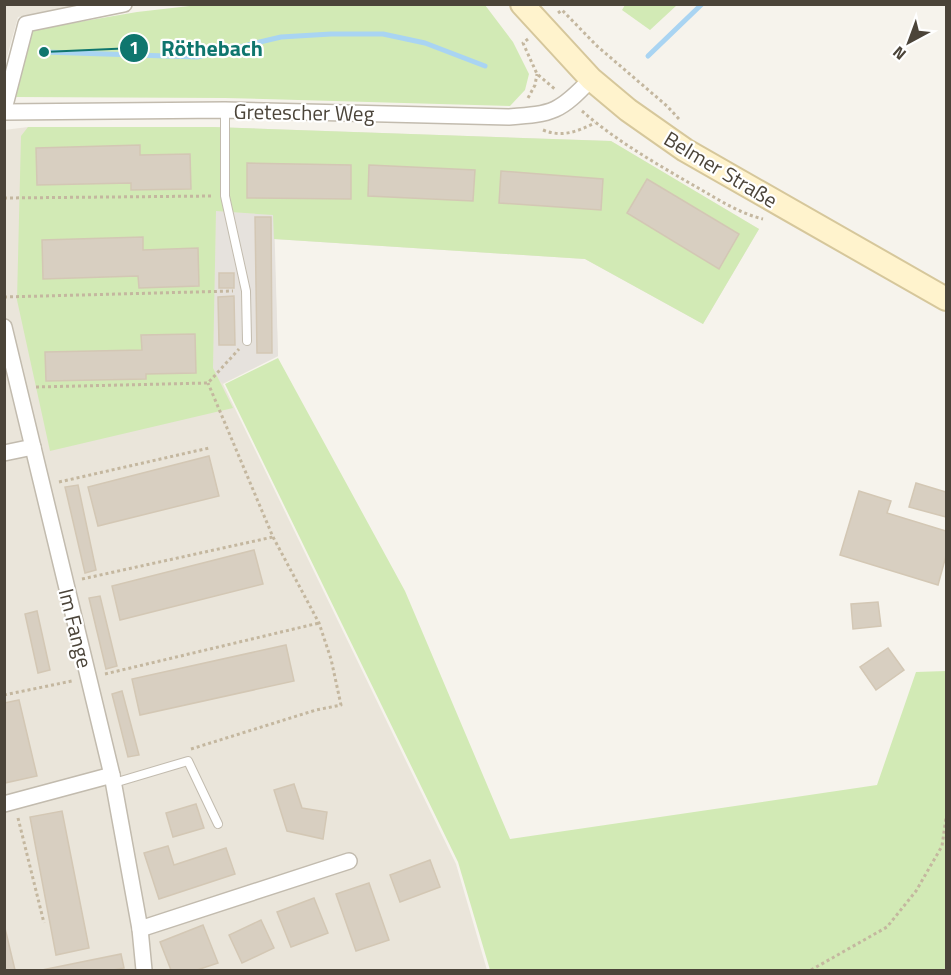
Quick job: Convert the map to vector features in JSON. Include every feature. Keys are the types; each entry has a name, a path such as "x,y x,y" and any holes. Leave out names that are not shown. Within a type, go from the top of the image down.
{"street":[{"name":"Gretescher Weg","path":"124,4 26,24 4,111 225,110 509,117 545,114 570,101 591,80"},
{"name":"Belmer Straße","path":"522,4 591,80 628,110 685,150 946,299"},
{"name":"Im Fange","path":"4,327 113,779 140,929 144,970"},
{"path":"4,453 33,447"},
{"path":"9,803 113,779"},
{"path":"140,929 349,861"}],"lane":[{"path":"225,110 225,196 246,291 247,341"},
{"path":"113,779 188,760 218,824"}],"path":[{"path":"562,10 597,46 680,120"},
{"path":"523,44 537,74 535,85 529,96"},
{"path":"552,134 573,134 595,123"},
{"path":"4,198 225,196"},
{"path":"4,297 246,291"},
{"path":"19,388 208,383 247,341"},
{"path":"191,749 316,710 341,705 331,659 319,623 273,537 208,383"},
{"path":"42,486 209,448"},
{"path":"65,583 273,537"},
{"path":"4,695 88,678 319,623"},
{"path":"9,803 21,825 44,923"},
{"path":"811,970 888,927 916,891 942,846 946,818"}],"shaded area":[{"path":"5,4 78,5 18,17 5,64"},
{"path":"28,127 213,127 611,141 759,229 703,324 585,259 274,239 278,356 223,384 456,864 487,970 5,970 4,130"},
{"path":"216,211 274,215 278,356 223,383 219,381 213,368"}],"green space":[{"path":"207,4 485,5 513,42 529,74 525,90 510,106 225,98 16,97 32,30 137,12"},
{"path":"625,4 677,5 650,30 622,10"},
{"path":"28,127 213,127 611,141 759,229 703,324 585,259 274,239 273,215 216,211 213,368 233,408 50,451 17,300 21,136"},
{"path":"278,358 405,591 510,839 877,785 916,672 946,671 946,970 490,970 458,862 225,384"}],"building":[{"path":"140,145 140,155 190,154 191,189 131,190 131,183 37,185 36,148"},
{"path":"247,163 351,165 351,199 247,198"},
{"path":"369,165 475,170 473,201 368,196"},
{"path":"501,171 603,179 601,210 499,203"},
{"path":"647,179 739,234 719,269 627,213"},
{"path":"255,217 271,217 272,353 257,353"},
{"path":"143,237 143,250 198,248 199,286 139,288 138,276 43,279 42,240"},
{"path":"219,273 234,273 234,288 219,288"},
{"path":"234,296 235,345 219,345 218,297"},
{"path":"195,334 196,373 146,374 146,379 46,381 45,352 142,350 141,335"},
{"path":"209,456 219,496 98,526 88,487"},
{"path":"916,483 946,492 946,517 909,507"},
{"path":"78,485 96,570 85,573 65,487"},
{"path":"859,491 891,501 887,513 946,531 946,556 938,585 840,555"},
{"path":"254,550 263,584 120,620 112,586"},
{"path":"100,596 117,666 106,669 89,598"},
{"path":"878,602 881,626 853,629 851,604"},
{"path":"37,611 50,670 38,673 25,614"},
{"path":"286,645 294,681 140,715 132,679"},
{"path":"888,648 904,670 876,690 860,667"},
{"path":"122,691 139,755 128,757 112,694"},
{"path":"19,700 37,776 5,783 4,703"},
{"path":"294,784 302,808 327,812 323,839 287,831 274,790"},
{"path":"196,804 204,828 173,837 166,813"},
{"path":"62,811 89,948 56,955 30,817"},
{"path":"168,846 174,865 226,848 235,874 159,899 144,853"},
{"path":"430,860 440,887 400,902 390,875"},
{"path":"369,883 389,940 356,951 336,894"},
{"path":"314,898 328,933 291,947 277,912"},
{"path":"261,920 274,948 242,963 229,935"},
{"path":"4,924 15,970 4,970"},
{"path":"203,925 218,963 197,970 171,970 160,942"},
{"path":"121,954 124,968 42,970"}],"waterway":[{"path":"648,56 702,4"},
{"path":"44,52 197,57 281,37 383,34 425,43 485,66"}],"place":[{"name":"Röthebach","path":"44,52"}]}
